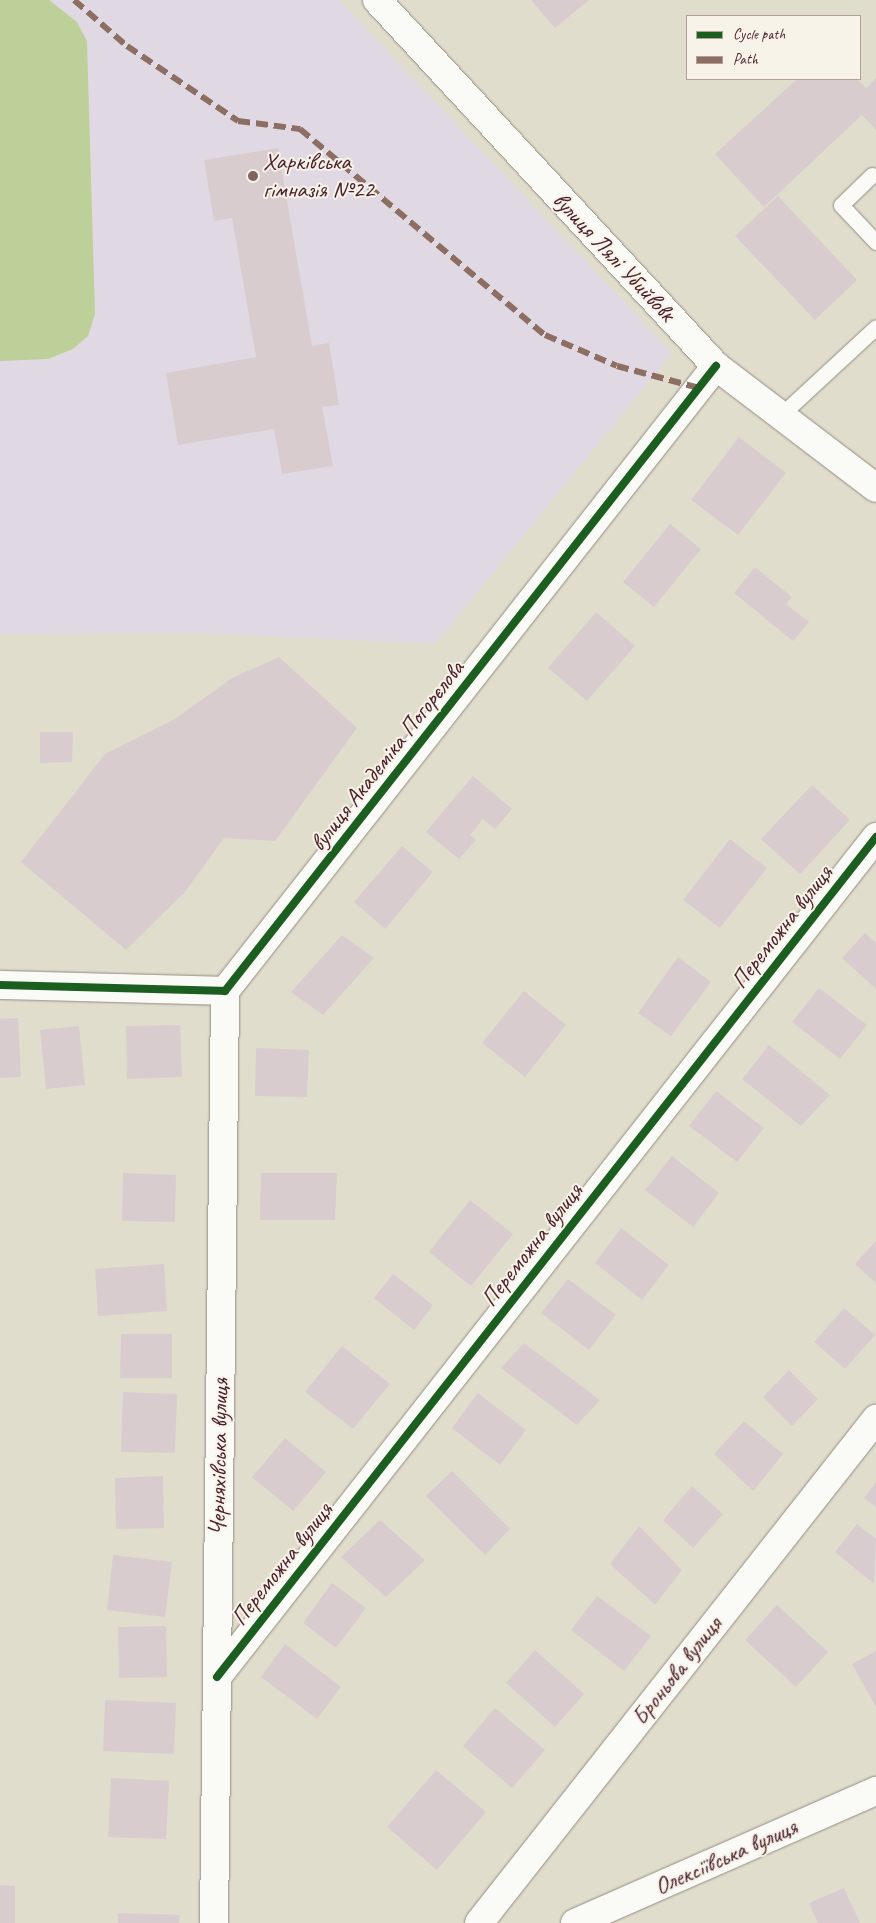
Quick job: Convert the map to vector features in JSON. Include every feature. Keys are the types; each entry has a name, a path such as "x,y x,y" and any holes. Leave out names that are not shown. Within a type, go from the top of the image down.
{"street":[{"name":"вулиця Лялі Убийвовк","path":"377,0 716,366 876,488"},
{"name":"вулиця Академіка Погорєлова","path":"225,991 716,366"},
{"name":"Переможна вулиця","path":"217,1677 876,837"},
{"path":"0,985 225,991"},
{"name":"Черняхівська вулиця","path":"214,1923 225,991"},
{"name":"Броньова вулиця","path":"479,1923 876,1419"},
{"name":"Олексіївська вулиця","path":"576,1923 876,1791"}],"lane":[{"path":"872,175 841,205 876,242"},
{"path":"781,415 876,327"}],"shaded area":[{"name":"Харківська гімназія №22","path":"0,0 339,0 672,353 435,644 200,633 0,634"}],"green space":[{"path":"0,0 49,0 77,22 87,41 95,314 88,336 73,349 48,359 0,361"}],"building":[{"path":"531,0 589,0 555,28"},
{"path":"876,78 876,130 862,115 764,207 715,154 796,80 858,80 866,88"},
{"path":"278,148 312,346 329,343 339,405 322,407 333,466 282,474 274,429 178,445 166,373 256,357 232,218 214,221 204,160"},
{"path":"778,196 857,280 815,320 735,236"},
{"path":"739,437 786,473 738,535 691,500"},
{"path":"670,524 701,549 654,607 623,582"},
{"path":"755,567 792,597 786,604 809,622 793,641 734,593"},
{"path":"596,612 635,646 587,701 548,668"},
{"path":"279,657 357,728 275,841 224,838 184,893 126,950 21,862 105,754 175,719 232,678"},
{"path":"40,732 73,732 72,762 40,763"},
{"path":"473,776 512,809 495,829 483,819 470,835 476,840 459,859 426,832"},
{"path":"812,785 850,820 800,874 761,839"},
{"path":"730,839 767,868 720,928 683,900"},
{"path":"402,846 433,872 385,929 354,902"},
{"path":"865,933 876,943 876,989 842,958"},
{"path":"342,935 374,958 323,1015 291,992"},
{"path":"678,957 711,982 671,1036 638,1013"},
{"path":"819,988 867,1025 840,1059 792,1022"},
{"path":"524,991 566,1025 525,1077 482,1043"},
{"path":"18,1018 21,1077 0,1078 0,1019"},
{"path":"180,1025 182,1077 127,1079 126,1026"},
{"path":"79,1026 85,1085 46,1089 40,1030"},
{"path":"769,1045 830,1095 801,1126 742,1079"},
{"path":"256,1048 309,1050 307,1097 255,1096"},
{"path":"716,1091 764,1128 737,1162 689,1126"},
{"path":"672,1156 719,1193 693,1227 645,1190"},
{"path":"123,1173 176,1175 175,1222 122,1221"},
{"path":"261,1173 337,1173 335,1220 260,1220"},
{"path":"470,1200 513,1234 471,1286 429,1252"},
{"path":"621,1228 669,1265 642,1300 595,1263"},
{"path":"876,1241 876,1283 855,1264"},
{"path":"164,1264 167,1311 98,1316 95,1269"},
{"path":"393,1274 433,1305 414,1330 374,1298"},
{"path":"568,1279 616,1315 589,1350 541,1313"},
{"path":"844,1308 875,1335 845,1369 814,1342"},
{"path":"121,1334 172,1334 172,1378 120,1378"},
{"path":"524,1343 600,1400 577,1425 501,1368"},
{"path":"342,1346 390,1384 353,1429 305,1392"},
{"path":"789,1370 818,1399 792,1426 763,1397"},
{"path":"123,1392 177,1394 175,1453 121,1452"},
{"path":"478,1393 526,1430 500,1465 452,1428"},
{"path":"744,1421 783,1454 753,1491 714,1454"},
{"path":"285,1438 326,1472 293,1511 252,1477"},
{"path":"452,1471 510,1529 485,1555 426,1496"},
{"path":"163,1476 164,1528 116,1529 115,1478"},
{"path":"876,1482 876,1507 864,1498"},
{"path":"692,1486 723,1514 693,1548 663,1520"},
{"path":"380,1520 425,1560 386,1597 341,1557"},
{"path":"857,1524 876,1539 874,1584 835,1552"},
{"path":"639,1526 682,1570 655,1605 610,1564"},
{"path":"113,1555 172,1562 165,1617 107,1610"},
{"path":"332,1583 366,1608 336,1648 303,1623"},
{"path":"597,1596 651,1636 624,1671 571,1630"},
{"path":"777,1605 828,1652 796,1687 745,1640"},
{"path":"166,1626 167,1677 119,1678 118,1627"},
{"path":"285,1644 341,1687 317,1719 261,1677"},
{"path":"535,1650 584,1694 555,1727 506,1683"},
{"path":"876,1651 876,1707 852,1664"},
{"path":"105,1700 176,1703 174,1754 103,1751"},
{"path":"495,1708 545,1750 512,1788 463,1746"},
{"path":"436,1770 486,1812 437,1870 387,1827"},
{"path":"111,1778 169,1781 166,1839 108,1837"},
{"path":"0,1885 15,1886 15,1923 0,1923"},
{"path":"844,1888 860,1923 818,1923 809,1903"},
{"path":"118,1913 180,1915 179,1923 118,1923"}],"marked path":[{"path":"74,0 127,46 238,121 300,129 545,335 617,366 699,388"}],"cycle path":[{"path":"0,985 225,991 716,366"},
{"path":"217,1677 876,837"}],"place":[{"name":"Харківська гімназія №22","path":"253,176"}]}
